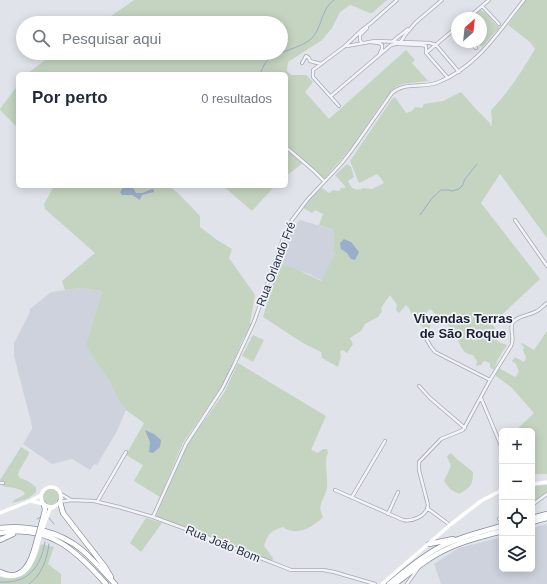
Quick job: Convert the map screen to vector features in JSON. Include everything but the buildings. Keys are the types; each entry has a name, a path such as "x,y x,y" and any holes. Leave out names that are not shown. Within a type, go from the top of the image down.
{"highway":[{"path":"60,502 64,513 105,567 115,584"},
{"path":"0,573 14,575 25,570 37,543 45,517 44,504"},
{"path":"535,517 547,514"},
{"path":"535,521 547,518"},
{"path":"0,528 23,527 36,529 69,541 82,550 115,584"},
{"path":"429,544 499,527"},
{"path":"0,540 18,532"},
{"path":"0,533 28,532 48,537 61,543 77,553 106,584"},
{"path":"395,584 422,564 450,547 499,532"},
{"path":"388,584 426,555 444,545 466,536"}],"street":[{"path":"339,106 313,77 312,73 314,69 345,46 397,0"},
{"path":"393,41 442,0"},
{"path":"475,12 489,0"},
{"name":"Rua Orlando Fré","path":"153,517 186,444 222,389 233,367 254,322 283,239 292,220 308,199 352,150 385,102 396,90 408,85 428,86 459,72 490,44 524,0"},
{"path":"482,6 499,24"},
{"path":"397,44 402,42 404,37 416,22"},
{"path":"362,43 360,35 371,23"},
{"path":"426,52 451,32"},
{"path":"404,37 404,40 409,42"},
{"path":"345,46 369,42 388,41 430,43 436,45 459,72"},
{"path":"372,60 388,41"},
{"path":"369,42 380,44 382,49"},
{"path":"331,96 391,45 397,44 426,46 426,52 448,78"},
{"path":"302,63 306,56 310,61 322,64"},
{"path":"288,149 324,181"},
{"path":"515,220 547,266"},
{"path":"450,525 428,508 419,470 420,462 441,439 445,436 459,433 465,428 490,380 513,343 512,323 537,311 547,302"},
{"path":"423,333 435,352 490,380"},
{"path":"419,386 430,398 465,428"},
{"path":"481,398 499,441"},
{"path":"352,498 385,441"},
{"path":"96,502 126,452"},
{"path":"535,484 547,482"},
{"path":"0,513 30,501 41,495 46,488 51,486 57,488 61,494 71,500"},
{"path":"334,490 388,514 409,521 414,520 428,508"},
{"path":"388,514 398,492"},
{"path":"382,584 450,525 481,501 499,492"},
{"path":"60,502 61,494"},
{"path":"535,503 547,494"},
{"path":"41,495 44,504"},
{"path":"45,517 50,510 60,502 71,500"},
{"name":"Rua João Bom","path":"71,500 96,502 153,517 291,570 323,570 375,584"},
{"path":"30,501 44,504 49,507 54,507"},
{"path":"408,584 422,564"}],"shaded area":[{"path":"300,220 334,230 332,251 335,253 322,281 309,274 279,263 288,238 295,225"},
{"path":"81,288 102,291 86,345 96,363 111,384 117,398 126,410 117,431 97,465 94,464 90,470 72,459 52,464 23,444 32,429 32,426 14,356 14,343 29,314 30,309 51,292"},
{"path":"547,524 547,584 441,584 434,564 459,548 499,538 499,572 535,572 535,527"}],"green space":[{"path":"134,0 387,0 372,13 350,5 340,12 332,28 322,40 288,62 288,72 30,72 45,60 288,60 288,16 111,16"},
{"path":"526,0 547,0 547,238 500,174 481,203 540,279 491,325 494,326 498,342 507,345 498,359 494,370 490,367 490,363 484,361 481,365 476,366 477,361 473,355 466,353 462,349 457,333 430,309 425,314 431,322 430,328 425,330 406,305 399,313 396,310 397,305 390,295 381,308 382,311 378,317 365,324 361,331 350,338 353,344 347,353 343,350 340,351 341,356 338,367 322,358 321,352 303,343 263,317 279,263 294,268 321,281 335,253 332,251 334,230 319,225 323,214 315,210 312,213 303,208 304,206 318,190 322,188 329,193 333,190 339,191 341,188 345,188 345,186 335,175 347,164 351,167 354,177 348,181 353,188 357,190 362,188 372,189 384,183 377,174 359,183 350,161 392,99 395,97 406,113 412,111 415,107 422,108 424,104 443,101 461,92 489,122 491,127 491,110 509,89 535,49 530,42 508,25"},
{"path":"487,14 494,23 500,27 487,41"},
{"path":"406,50 415,60 412,63 428,81 402,84 396,87 384,100 351,148 324,179 288,147 288,72 291,75 306,75 313,82 305,92 329,119"},
{"path":"16,87 16,126 0,109"},
{"path":"288,151 303,163 288,174"},
{"path":"53,188 171,188 200,216 200,227 232,249 229,258 255,295 250,323 252,324 243,339 221,388 183,443 160,497 134,481 143,465 126,455 144,423 126,410 117,398 111,384 96,363 86,345 102,291 81,288 65,290 62,281 95,253 45,209 44,204"},
{"path":"225,188 273,188 252,211"},
{"path":"547,331 547,474 535,474 535,428 518,428 534,413 512,388 496,376 499,368 515,377 519,372 516,364 512,361 515,357 524,362 526,358 523,350 524,347 521,344 522,343 534,350"},
{"path":"253,335 264,340 253,362 242,356"},
{"path":"238,363 326,416 311,450 318,453 323,449 327,449 328,453 326,460 327,487 320,509 323,517 304,530 294,531 283,527 270,534 264,546 273,558 272,561 156,516 187,445 224,393"},
{"path":"21,447 29,452 29,454 18,475 20,478 28,481 36,487 36,492 28,498 12,503 25,493 17,489 3,486 0,480"},
{"path":"451,453 473,472 470,486 459,494 450,489 444,481 451,466 447,456"},
{"path":"547,485 547,492 535,502 535,500 535,486"},
{"path":"52,488 58,491 61,497 58,503 52,506 46,503 43,497 46,491"},
{"path":"146,518 162,523 141,552 130,543"},
{"path":"41,544 54,547 48,564 61,574 61,584 0,584 0,577 9,578 23,575 32,565"}],"water":[{"path":"123,188 133,188 136,193 142,193 152,189 154,190 154,192 142,195 140,200 132,195 122,195 120,192"},
{"path":"344,239 351,242 359,252 355,260 351,259 347,253 341,249 340,243"},
{"path":"145,430 154,434 161,440 160,447 153,453 149,452 150,442"}],"waterway":[{"path":"288,50 310,40 317,30 326,8 334,0"},
{"path":"261,72 267,60"},
{"path":"420,215 432,198 441,190 452,191 459,189 477,164"},
{"path":"37,519 41,517"},
{"path":"49,518 54,524"},
{"path":"0,582 19,580 32,572 37,566 45,542"},
{"path":"29,584 41,571 47,555 49,544"}],"district":[{"name":"Vivendas Terras de São Roque","path":"463,326"}]}
